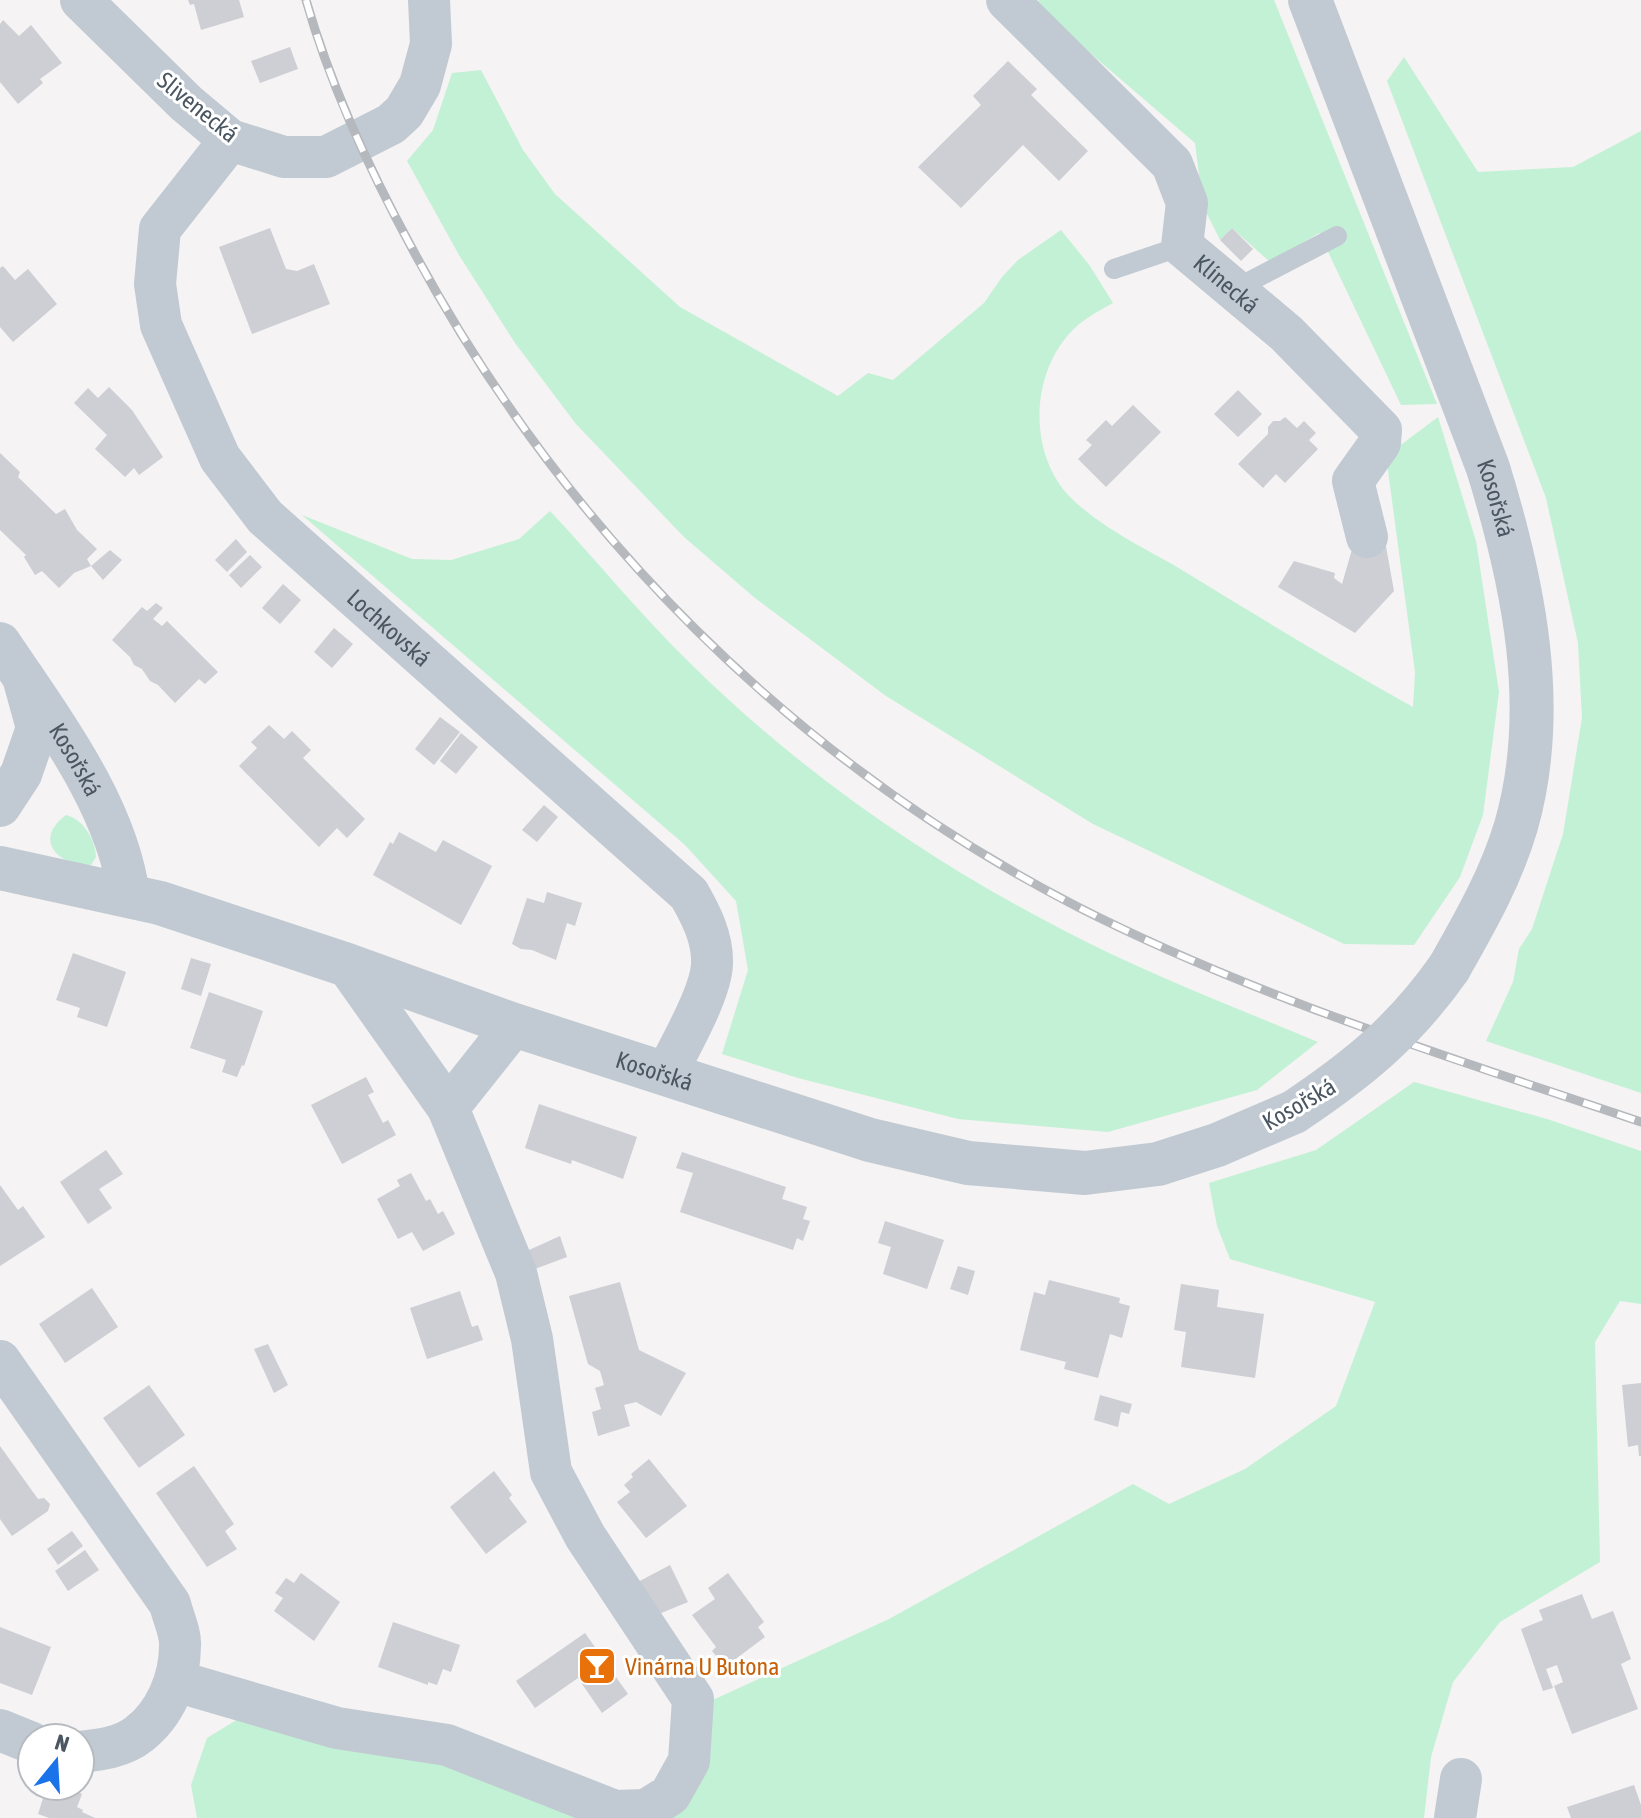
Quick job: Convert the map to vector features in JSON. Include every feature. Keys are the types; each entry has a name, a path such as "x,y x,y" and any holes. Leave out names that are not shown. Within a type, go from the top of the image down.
{"street":[{"name":"Slivenecká","path":"81,0 186,103 230,140 284,157 326,157 391,124 404,112 420,85 431,44 429,0"},
{"name":"Klínecká","path":"1007,0 1172,164 1187,203 1182,246 1286,333 1381,430 1380,443 1353,481 1367,537"},
{"name":"Kosořská","path":"0,868 160,903 514,1025 870,1140 968,1163 1085,1173 1158,1164 1217,1145 1294,1112 1339,1082 1388,1043 1425,1003 1449,968 1498,876 1516,824 1526,776 1531,728 1531,680 1522,592 1507,530 1488,468 1310,0"},
{"name":"Lochkovská","path":"230,140 160,229 155,284 161,325 220,458 265,517 689,894 706,923 712,964 706,991 666,1074"},
{"path":"0,643 23,677 37,728 21,774 0,806"},
{"name":"Kosořská","path":"23,677 65,738 107,823 125,865 129,896"},
{"path":"176,1681 337,1728 447,1745 615,1811 646,1810 670,1795 689,1761 693,1699 585,1536 551,1472 532,1339 516,1273 448,1108 347,965"},
{"path":"448,1108 514,1025"},
{"path":"0,1361 170,1604 181,1644 176,1681 159,1714 138,1736 108,1749 96,1750"}],"lane":[{"path":"1235,289 1337,236"},
{"path":"1114,269 1182,246"}],"green space":[{"path":"1039,0 1274,0 1437,404 1401,405 1319,233 1270,262 1232,228 1220,240 1203,206 1195,143 1034,5"},
{"path":"1404,57 1478,172 1573,167 1641,131 1641,1093 1486,1041 1513,982 1519,949 1532,929 1563,834 1582,718 1578,643 1546,498 1387,81"},
{"path":"481,70 523,150 555,194 680,307 838,396 868,373 893,380 984,303 1018,260 1061,230 1090,266 1113,303 1069,334 1056,352 1041,394 1041,438 1047,460 1070,497 1109,528 1413,707 1415,672 1386,456 1438,417 1476,541 1499,692 1483,815 1460,877 1414,945 1344,944 1093,824 886,696 755,598 684,537 576,424 515,343 459,255 407,161 433,130 452,73"},
{"path":"550,511 657,629 735,706 823,779 869,812 964,875 1094,946 1318,1042 1257,1090 1108,1132 958,1119 798,1078 722,1054 748,970 736,901 685,845 302,515 412,559 451,560 519,539"},
{"path":"66,815 83,825 91,837 96,857 91,865 68,861 53,849 51,833"},
{"path":"1414,1082 1547,1119 1641,1151 1641,1304 1620,1301 1595,1342 1600,1562 1500,1622 1453,1682 1431,1757 1424,1818 649,1818 704,1704 889,1619 1133,1484 1169,1504 1245,1469 1336,1406 1375,1302 1230,1259 1217,1226 1209,1183 1316,1150"},
{"path":"238,1719 436,1762 617,1818 197,1818 191,1785 207,1738"}],"building":[{"path":"188,0 239,0 244,17 201,30 194,4 190,5"},
{"path":"3,20 19,36 31,25 62,63 40,79 43,83 18,104 0,82 0,24"},
{"path":"290,47 298,69 260,83 251,61"},
{"path":"1008,61 1037,89 1031,95 1088,151 1059,181 1023,145 961,208 918,167 981,105 973,96"},
{"path":"270,228 286,269 297,271 314,264 330,304 252,334 219,247"},
{"path":"1232,228 1253,249 1241,261 1220,240"},
{"path":"3,266 15,280 28,269 57,304 13,342 0,327 0,268"},
{"path":"109,387 132,410 163,457 139,475 134,468 125,477 95,449 107,435 74,403 88,388 98,398"},
{"path":"1238,390 1262,414 1238,437 1214,414"},
{"path":"1133,405 1161,432 1106,487 1078,459 1092,445 1086,440 1106,420 1112,426"},
{"path":"1285,417 1297,428 1304,421 1316,433 1309,440 1318,449 1285,483 1276,474 1263,488 1238,464 1268,434 1268,427 1273,421"},
{"path":"0,453 20,472 18,477 56,514 65,509 77,530 97,549 87,559 91,566 74,573 59,588 42,571 35,575 24,557 26,555 0,530"},
{"path":"236,539 247,552 227,572 215,560"},
{"path":"1385,541 1394,591 1355,633 1278,587 1294,561 1335,573 1334,578 1342,584 1353,546"},
{"path":"110,550 122,560 103,580 91,566"},
{"path":"250,555 262,567 241,588 229,575"},
{"path":"283,584 301,600 280,624 262,608"},
{"path":"156,603 163,608 153,619 162,626 167,621 218,672 205,684 199,679 175,703 112,640 142,607 147,611"},
{"path":"334,628 353,644 332,668 314,652"},
{"path":"440,717 460,732 434,765 415,749"},
{"path":"269,725 284,739 292,731 311,750 303,758 365,819 347,838 337,828 319,847 239,766 257,748 251,742"},
{"path":"461,733 478,747 456,774 440,761"},
{"path":"544,805 558,817 537,842 522,830"},
{"path":"399,832 436,852 443,840 492,866 461,925 373,875 390,842 393,844"},
{"path":"547,892 582,903 575,926 567,923 556,960 512,944 527,898 544,903"},
{"path":"73,953 126,972 107,1027 77,1017 80,1008 56,1000"},
{"path":"191,958 211,964 201,996 181,989"},
{"path":"209,992 263,1011 244,1066 237,1077 222,1072 226,1060 190,1048"},
{"path":"366,1077 374,1092 368,1095 383,1123 388,1120 396,1135 342,1164 311,1105"},
{"path":"539,1104 637,1137 623,1179 572,1160 571,1164 525,1148"},
{"path":"106,1150 123,1174 99,1189 112,1208 88,1224 60,1182"},
{"path":"682,1152 786,1187 782,1199 807,1207 803,1219 810,1221 803,1241 797,1238 793,1250 680,1212 693,1173 676,1168"},
{"path":"411,1173 426,1201 430,1199 438,1214 443,1211 455,1234 423,1251 412,1232 398,1239 377,1199 400,1186 397,1180"},
{"path":"0,1185 18,1210 23,1206 45,1237 0,1266"},
{"path":"885,1221 944,1240 927,1289 883,1274 891,1247 878,1243"},
{"path":"560,1236 567,1257 535,1269 529,1250"},
{"path":"958,1266 975,1271 968,1295 950,1289"},
{"path":"1049,1280 1120,1298 1119,1303 1130,1306 1122,1338 1110,1334 1098,1378 1064,1369 1066,1362 1020,1350 1034,1292 1045,1295"},
{"path":"620,1282 639,1350 686,1373 661,1416 636,1402 624,1405 630,1426 598,1436 592,1412 601,1409 595,1388 604,1385 600,1371 588,1364 569,1296"},
{"path":"1181,1284 1219,1290 1217,1307 1264,1314 1255,1378 1181,1367 1186,1332 1174,1330"},
{"path":"92,1288 118,1327 65,1363 39,1324"},
{"path":"460,1291 472,1327 478,1325 483,1340 427,1359 410,1308"},
{"path":"268,1344 288,1385 274,1393 254,1349"},
{"path":"1641,1383 1639,1456 1638,1445 1628,1447 1622,1385"},
{"path":"149,1385 185,1435 139,1468 103,1418"},
{"path":"1100,1395 1132,1404 1129,1414 1121,1412 1118,1427 1094,1420"},
{"path":"0,1446 38,1499 44,1498 50,1504 48,1511 12,1536 0,1519"},
{"path":"649,1459 687,1506 646,1538 617,1502 630,1492 624,1485 633,1477 631,1474"},
{"path":"194,1466 234,1524 225,1531 237,1549 207,1567 156,1493"},
{"path":"494,1471 527,1522 486,1554 450,1507"},
{"path":"72,1531 83,1546 58,1565 47,1549"},
{"path":"85,1550 99,1570 68,1591 55,1571"},
{"path":"670,1565 688,1602 659,1614 636,1583"},
{"path":"301,1573 340,1602 314,1641 274,1611 283,1598 275,1593 286,1578 294,1583"},
{"path":"728,1573 764,1622 758,1627 765,1637 725,1667 712,1651 716,1647 692,1615 715,1599 708,1588"},
{"path":"1582,1594 1592,1619 1613,1611 1631,1659 1621,1664 1638,1709 1572,1734 1554,1686 1563,1682 1557,1665 1546,1669 1553,1688 1543,1691 1521,1629 1543,1620 1539,1610"},
{"path":"393,1622 460,1645 451,1672 443,1669 437,1685 428,1682 428,1685 378,1667"},
{"path":"0,1627 51,1647 32,1695 0,1683"},
{"path":"585,1633 628,1694 602,1713 578,1678 535,1708 516,1681"},
{"path":"1634,1785 1641,1805 1641,1818 1571,1818 1567,1807"},
{"path":"42,1802 79,1802 77,1807 82,1812 95,1818 49,1818 38,1814"}],"railway":[{"path":"306,0 340,98 382,192 474,355 541,452 615,543 696,629 782,709 874,782 972,847 1076,906 1144,939 1354,1024 1641,1122"}],"place":[{"name":"Vinárna U Butona","path":"597,1666"}]}
